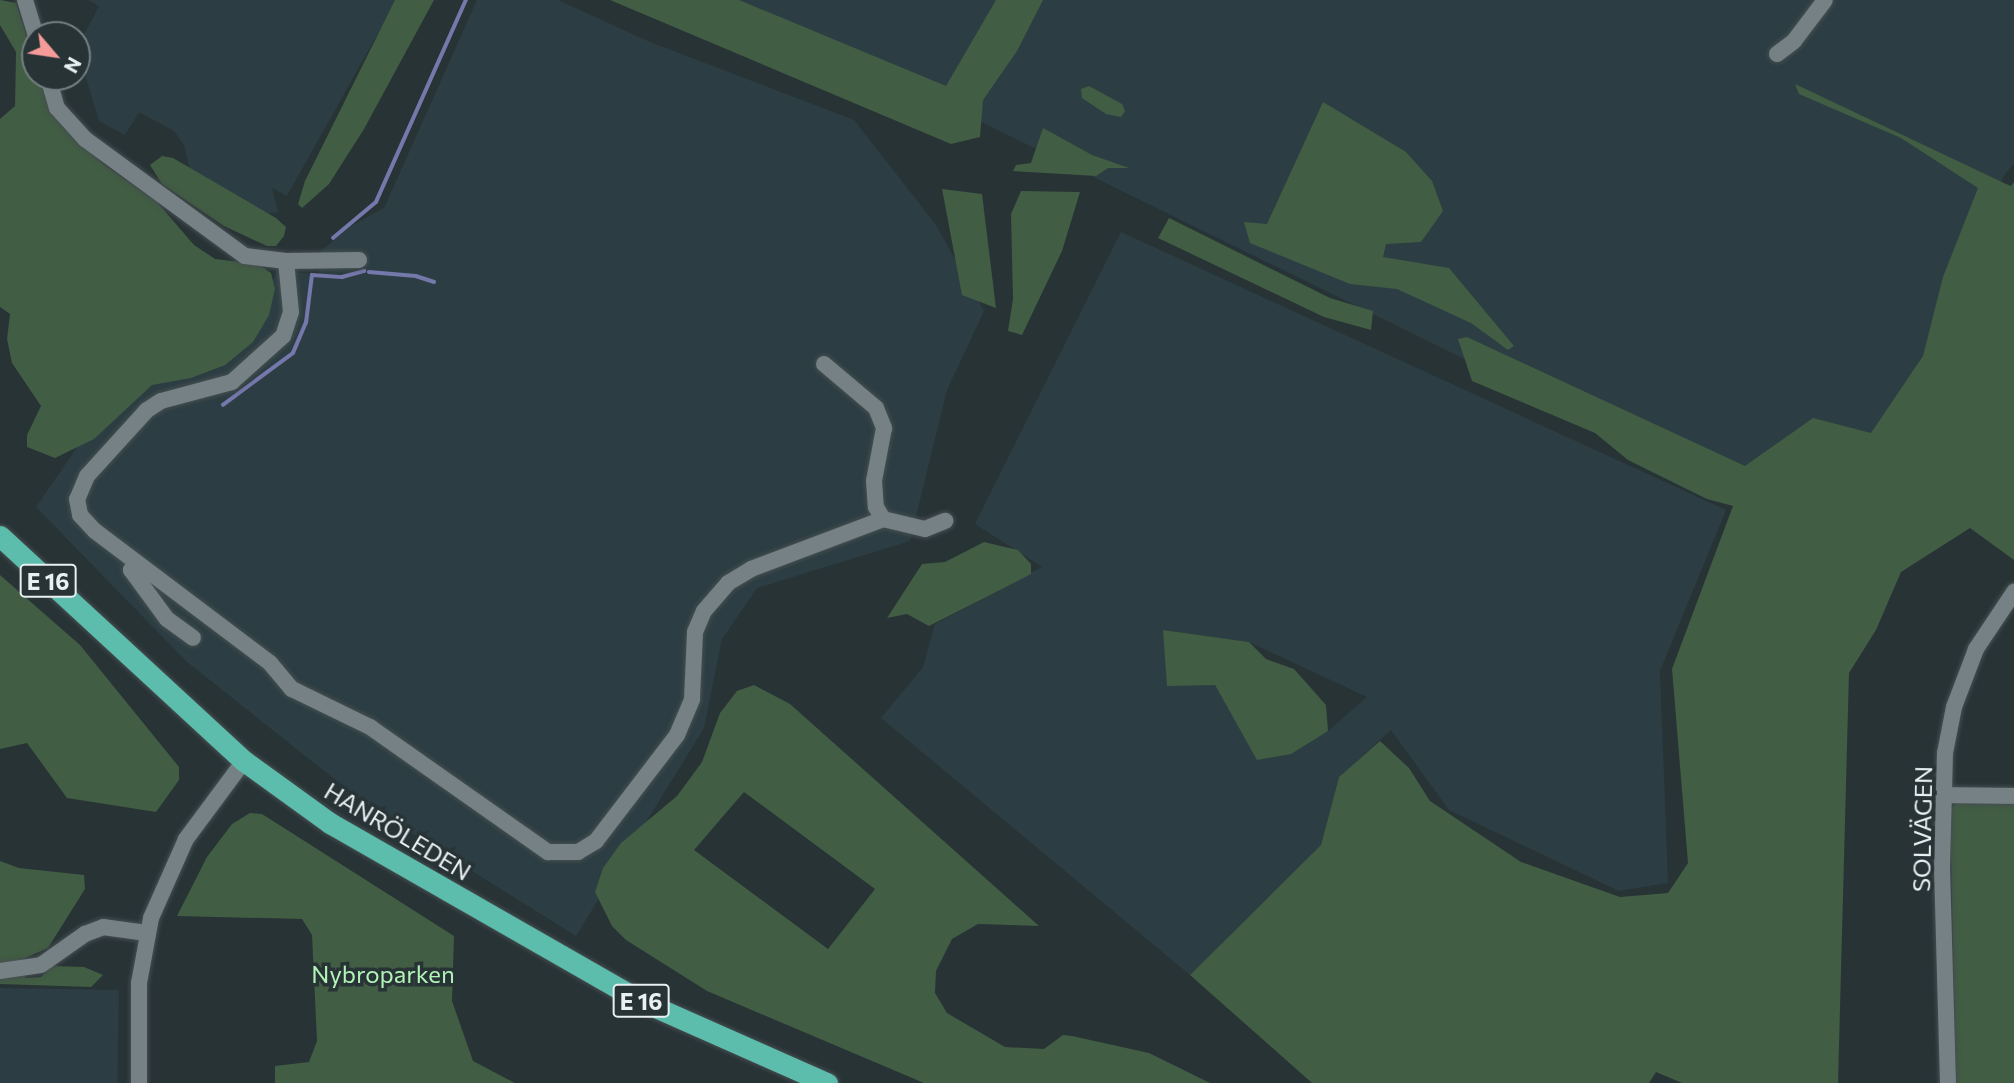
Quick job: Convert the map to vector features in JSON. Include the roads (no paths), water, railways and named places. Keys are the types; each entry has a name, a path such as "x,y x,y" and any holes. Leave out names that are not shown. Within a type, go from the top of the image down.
{"highway":[{"name":"HANRÖLEDEN","path":"0,536 244,761 330,823 636,999 827,1083"}],"street":[{"path":"25,0 32,21"},
{"path":"1777,54 1794,41 1825,0"},
{"path":"52,91 57,108 85,139 245,256 286,261 359,260"},
{"path":"286,261 292,312 283,336 273,348 232,382 161,401 147,410 79,490 78,506 86,523 270,663 302,696 347,712 540,848 566,854 589,847 602,835 683,726 692,699 695,632 719,590 751,569 883,519 925,529 945,521"},
{"path":"824,364 876,408 884,428 874,481 876,507 883,519"},
{"path":"135,562 131,570 167,619 193,638"},
{"name":"SOLVÄGEN","path":"1948,1083 1943,795 1950,723 1965,676 1984,634 2014,592"},
{"path":"139,1083 139,983 147,933 164,883 186,839 244,761"},
{"path":"1943,795 2014,795"},
{"path":"0,971 41,965 85,934 103,927 147,933"}],"waterway":[{"path":"333,238 376,202 466,0"},
{"path":"223,405 293,353 306,323 312,275 342,277 364,271"},
{"path":"369,272 416,276 434,282"}],"park label":[{"name":"Nybroparken","path":"383,974"}]}
